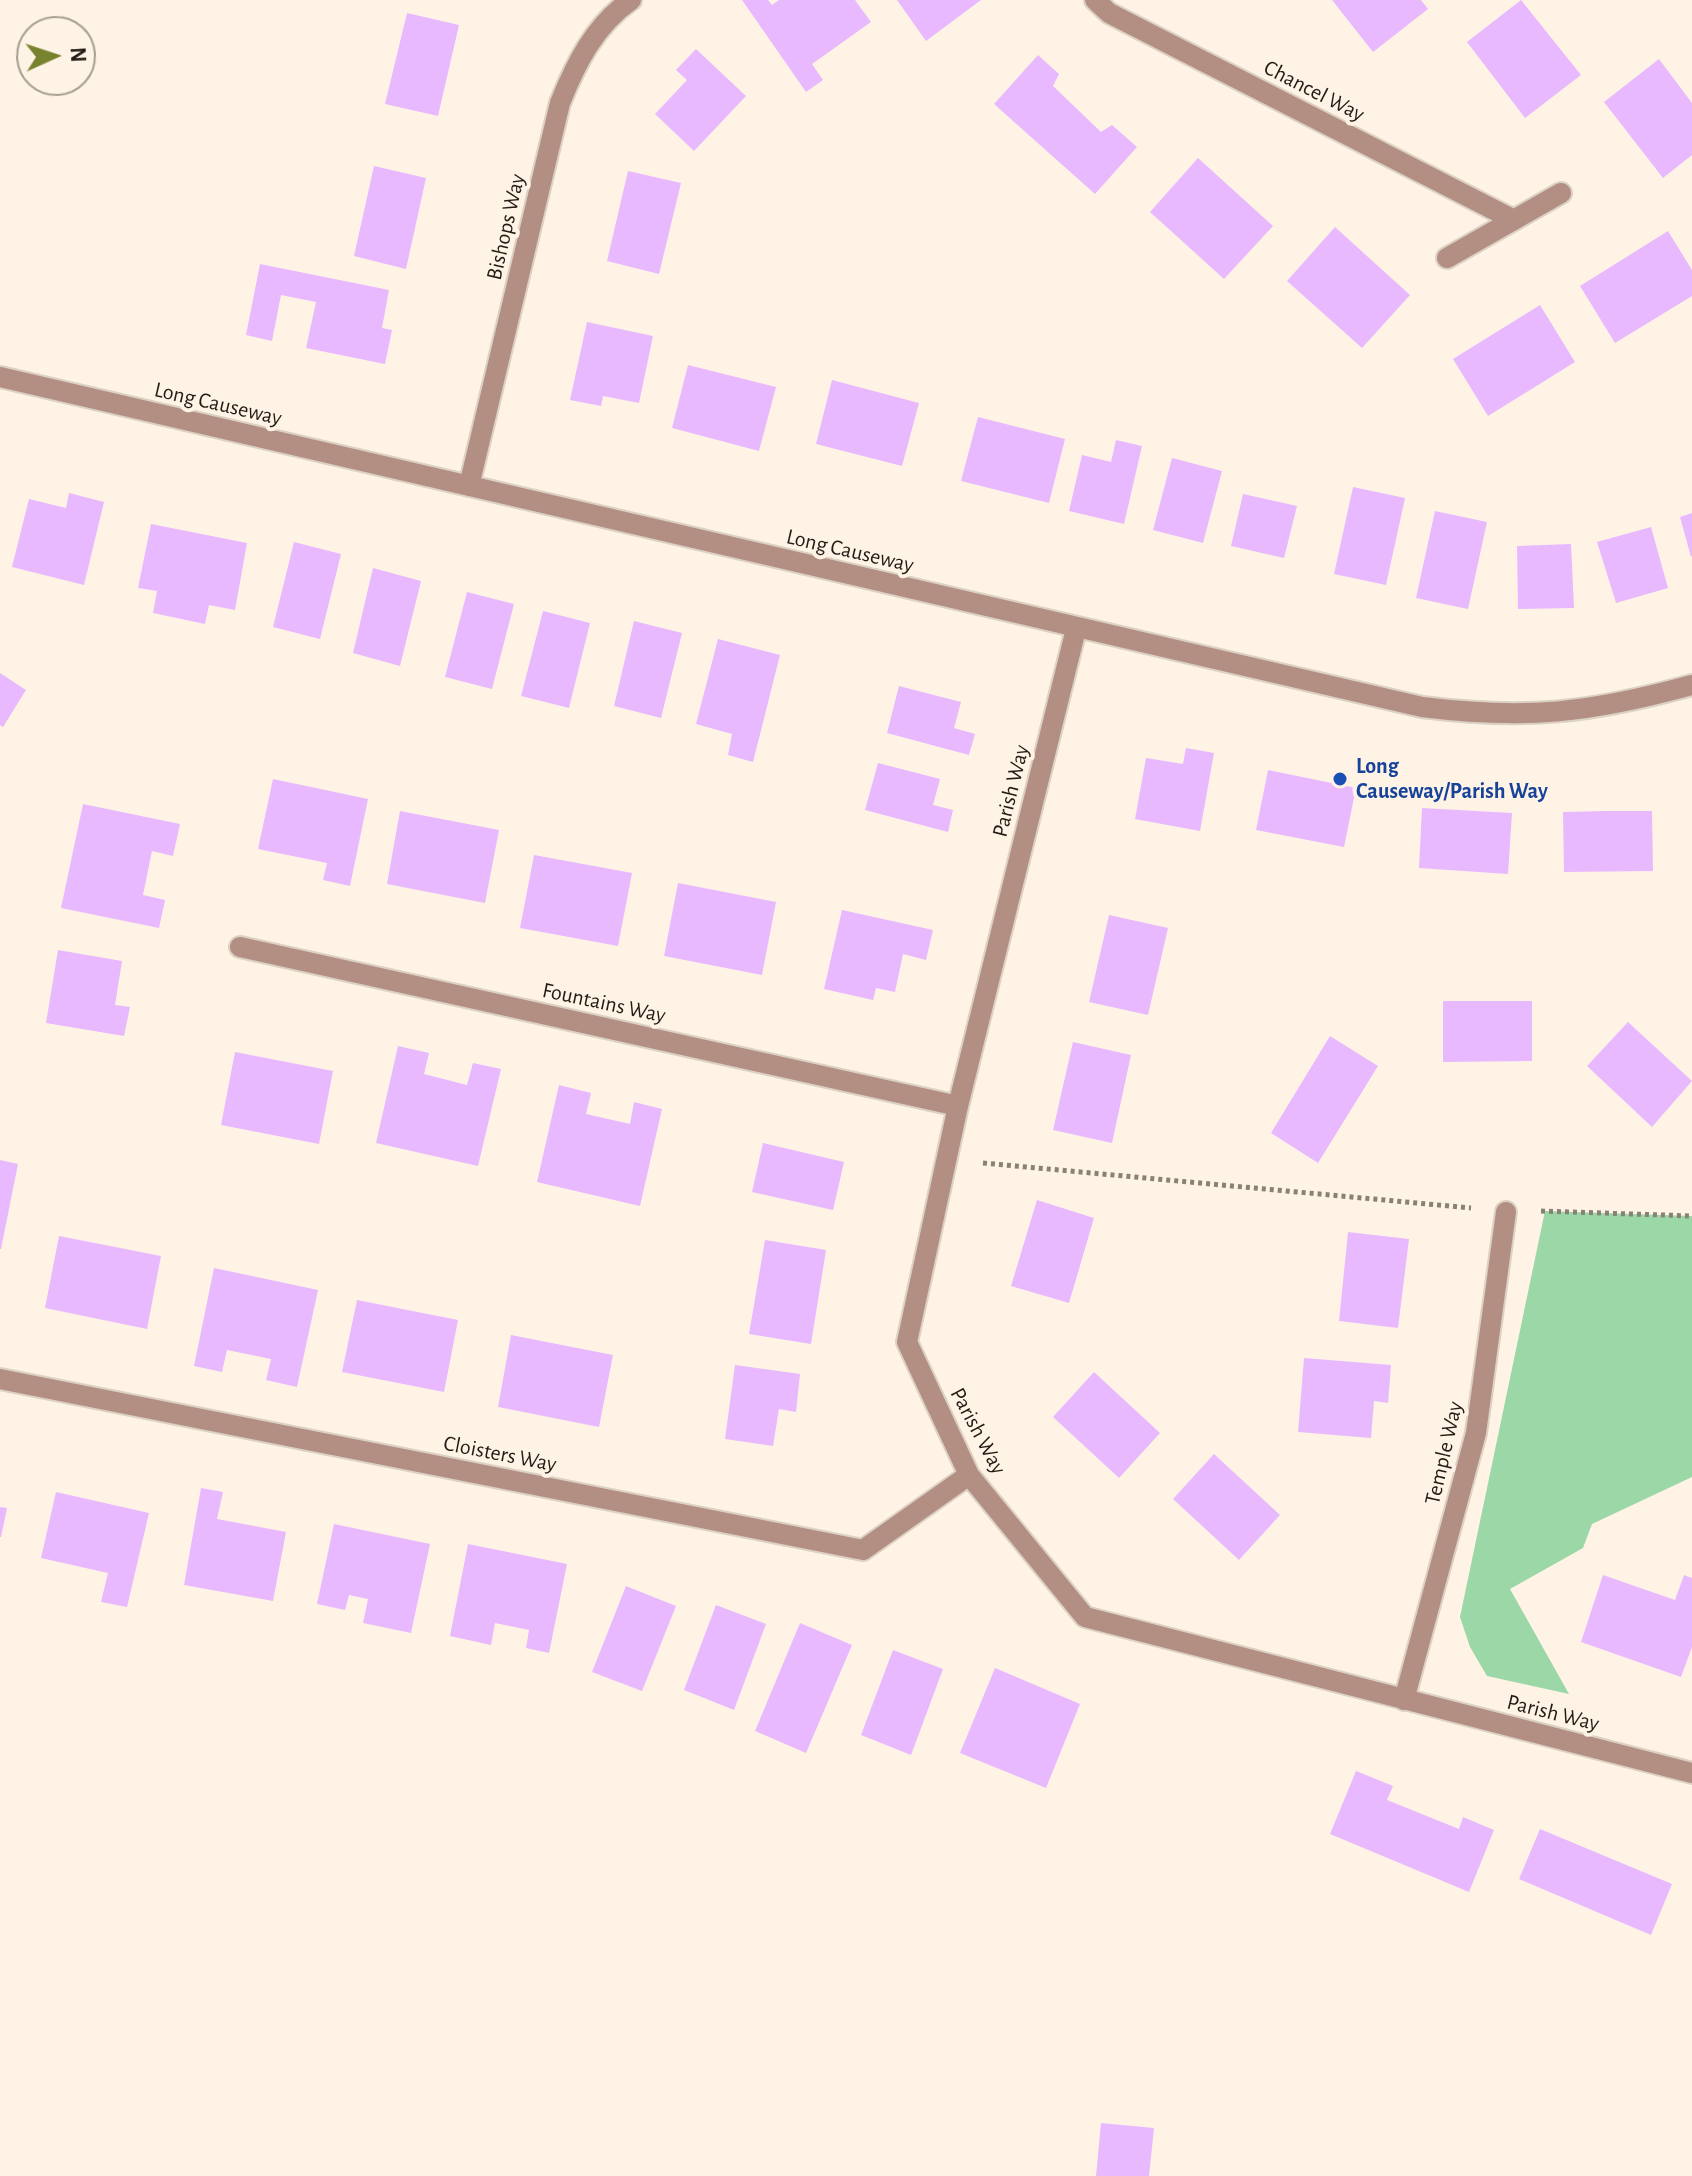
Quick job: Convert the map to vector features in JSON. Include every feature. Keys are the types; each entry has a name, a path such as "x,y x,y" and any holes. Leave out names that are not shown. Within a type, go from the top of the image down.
{"street":[{"name":"Bishops Way","path":"469,486 560,103 575,65 598,31 631,0"},
{"name":"Chancel Way","path":"1095,0 1109,13 1514,220"},
{"path":"1447,258 1561,193"},
{"name":"Long Causeway","path":"0,377 1422,707 1492,716 1562,714 1630,702 1692,685"},
{"name":"Parish Way","path":"1076,629 958,1106 907,1342 969,1475 1085,1617 1692,1773"},
{"name":"Fountains Way","path":"240,947 958,1106"},
{"name":"Temple Way","path":"1404,1700 1476,1433 1506,1212"},
{"name":"Cloisters Way","path":"0,1379 863,1550 969,1475"}],"path":[{"path":"946,1159 1506,1212 1692,1216"}],"green space":[{"path":"1545,1211 1692,1216 1692,1477 1592,1524 1583,1548 1510,1589 1569,1694 1487,1676 1470,1647 1460,1617"}],"building":[{"path":"742,0 768,0 772,5 779,0 855,0 871,22 812,64 823,80 806,92"},
{"path":"897,0 981,0 926,41"},
{"path":"1332,0 1421,0 1428,9 1373,52"},
{"path":"1521,0 1581,75 1525,118 1467,42"},
{"path":"407,13 459,25 438,116 385,104"},
{"path":"696,49 746,96 694,151 655,114 687,80 676,70"},
{"path":"1038,55 1059,74 1053,86 1101,132 1112,125 1137,147 1095,194 994,104"},
{"path":"1659,59 1692,103 1692,155 1663,178 1604,102"},
{"path":"1198,158 1273,226 1224,279 1150,212"},
{"path":"374,166 426,178 406,269 354,256"},
{"path":"628,171 681,183 659,274 607,261"},
{"path":"1335,227 1410,295 1362,348 1287,281"},
{"path":"1668,231 1692,270 1692,296 1615,343 1580,286"},
{"path":"260,264 389,290 382,328 392,330 385,364 306,348 316,302 281,295 272,341 246,335"},
{"path":"1540,305 1575,362 1488,416 1453,359"},
{"path":"587,322 653,336 639,403 603,396 601,406 570,400"},
{"path":"688,365 776,387 759,451 672,428"},
{"path":"832,380 919,403 902,466 816,444"},
{"path":"978,417 1065,439 1049,503 961,481"},
{"path":"1116,440 1142,446 1124,524 1069,511 1082,455 1111,462"},
{"path":"1172,458 1222,471 1203,543 1153,530"},
{"path":"1353,487 1405,498 1386,585 1334,574"},
{"path":"69,493 104,502 84,585 12,567 29,499 66,508"},
{"path":"1243,494 1297,506 1284,558 1231,546"},
{"path":"1435,511 1487,522 1468,609 1416,598"},
{"path":"1692,513 1692,556 1691,557 1680,517"},
{"path":"151,524 247,543 235,610 209,605 205,624 153,613 157,591 138,588"},
{"path":"1651,527 1668,588 1616,603 1597,542"},
{"path":"294,542 341,554 320,639 273,627"},
{"path":"1571,544 1574,608 1518,609 1517,546"},
{"path":"373,568 421,581 400,666 353,653"},
{"path":"467,592 514,604 492,689 445,677"},
{"path":"543,611 590,623 569,708 521,696"},
{"path":"634,621 682,633 661,718 614,706"},
{"path":"718,639 780,655 753,762 728,755 732,734 696,724"},
{"path":"0,673 26,690 3,727 0,725"},
{"path":"899,686 961,702 954,728 975,734 969,755 887,733"},
{"path":"1186,748 1214,753 1200,831 1135,819 1146,758 1183,764"},
{"path":"878,763 940,779 933,805 953,810 948,832 865,810"},
{"path":"1268,770 1356,788 1344,847 1256,830"},
{"path":"273,779 368,799 350,886 323,880 327,863 258,849"},
{"path":"83,804 180,824 173,856 152,851 143,895 165,900 159,928 61,908"},
{"path":"1422,808 1512,813 1508,874 1419,868"},
{"path":"400,811 499,830 485,903 387,884"},
{"path":"1652,811 1653,871 1564,872 1563,812"},
{"path":"534,855 632,873 618,946 520,928"},
{"path":"678,883 776,902 762,975 664,956"},
{"path":"842,910 933,930 926,960 903,954 895,992 876,988 873,1000 824,989"},
{"path":"1109,915 1168,928 1148,1015 1089,1002"},
{"path":"58,950 122,961 115,1005 130,1007 124,1036 46,1023"},
{"path":"1443,1001 1532,1001 1532,1061 1443,1062"},
{"path":"1628,1022 1692,1081 1652,1127 1587,1066"},
{"path":"1330,1036 1378,1066 1318,1163 1271,1133"},
{"path":"1073,1042 1131,1055 1112,1143 1053,1130"},
{"path":"398,1046 429,1053 424,1074 467,1085 473,1063 501,1069 478,1166 376,1143"},
{"path":"235,1052 333,1071 319,1144 221,1125"},
{"path":"559,1085 591,1093 586,1114 630,1124 634,1102 662,1109 640,1206 537,1182"},
{"path":"763,1143 844,1162 833,1210 752,1192"},
{"path":"0,1160 18,1164 1,1249 0,1249"},
{"path":"1037,1200 1094,1218 1069,1303 1011,1286"},
{"path":"1348,1232 1409,1239 1398,1328 1339,1321"},
{"path":"59,1236 161,1256 147,1329 45,1308"},
{"path":"765,1240 826,1250 811,1344 749,1334"},
{"path":"214,1268 318,1290 297,1387 266,1380 271,1359 227,1350 222,1372 194,1366"},
{"path":"357,1300 458,1320 444,1392 342,1372"},
{"path":"511,1335 613,1355 599,1427 498,1407"},
{"path":"1304,1358 1391,1365 1388,1403 1374,1401 1371,1438 1298,1432"},
{"path":"735,1365 800,1374 796,1412 779,1409 773,1446 725,1439"},
{"path":"1094,1372 1160,1433 1119,1478 1053,1417"},
{"path":"1214,1454 1280,1515 1239,1560 1173,1499"},
{"path":"201,1488 223,1492 217,1519 286,1532 273,1601 184,1585"},
{"path":"56,1492 149,1513 127,1607 101,1602 108,1573 41,1558"},
{"path":"0,1507 7,1508 1,1537 0,1537"},
{"path":"334,1524 430,1544 411,1633 363,1623 368,1599 349,1595 345,1610 317,1604"},
{"path":"468,1544 567,1564 549,1653 526,1648 529,1630 495,1623 491,1645 450,1636"},
{"path":"1603,1575 1675,1600 1684,1575 1692,1578 1692,1647 1681,1677 1581,1642"},
{"path":"626,1586 676,1606 642,1691 592,1672"},
{"path":"716,1605 766,1624 734,1710 684,1690"},
{"path":"800,1623 852,1645 806,1753 755,1731"},
{"path":"893,1650 943,1669 911,1755 861,1735"},
{"path":"995,1668 1080,1704 1046,1788 960,1753"},
{"path":"1356,1771 1393,1786 1387,1800 1459,1829 1463,1817 1494,1830 1469,1892 1330,1834"},
{"path":"1540,1829 1672,1884 1651,1935 1519,1879"},
{"path":"1101,2123 1154,2128 1149,2176 1096,2176"}],"place":[{"name":"Long Causeway/Parish Way","path":"1340,779"}]}
